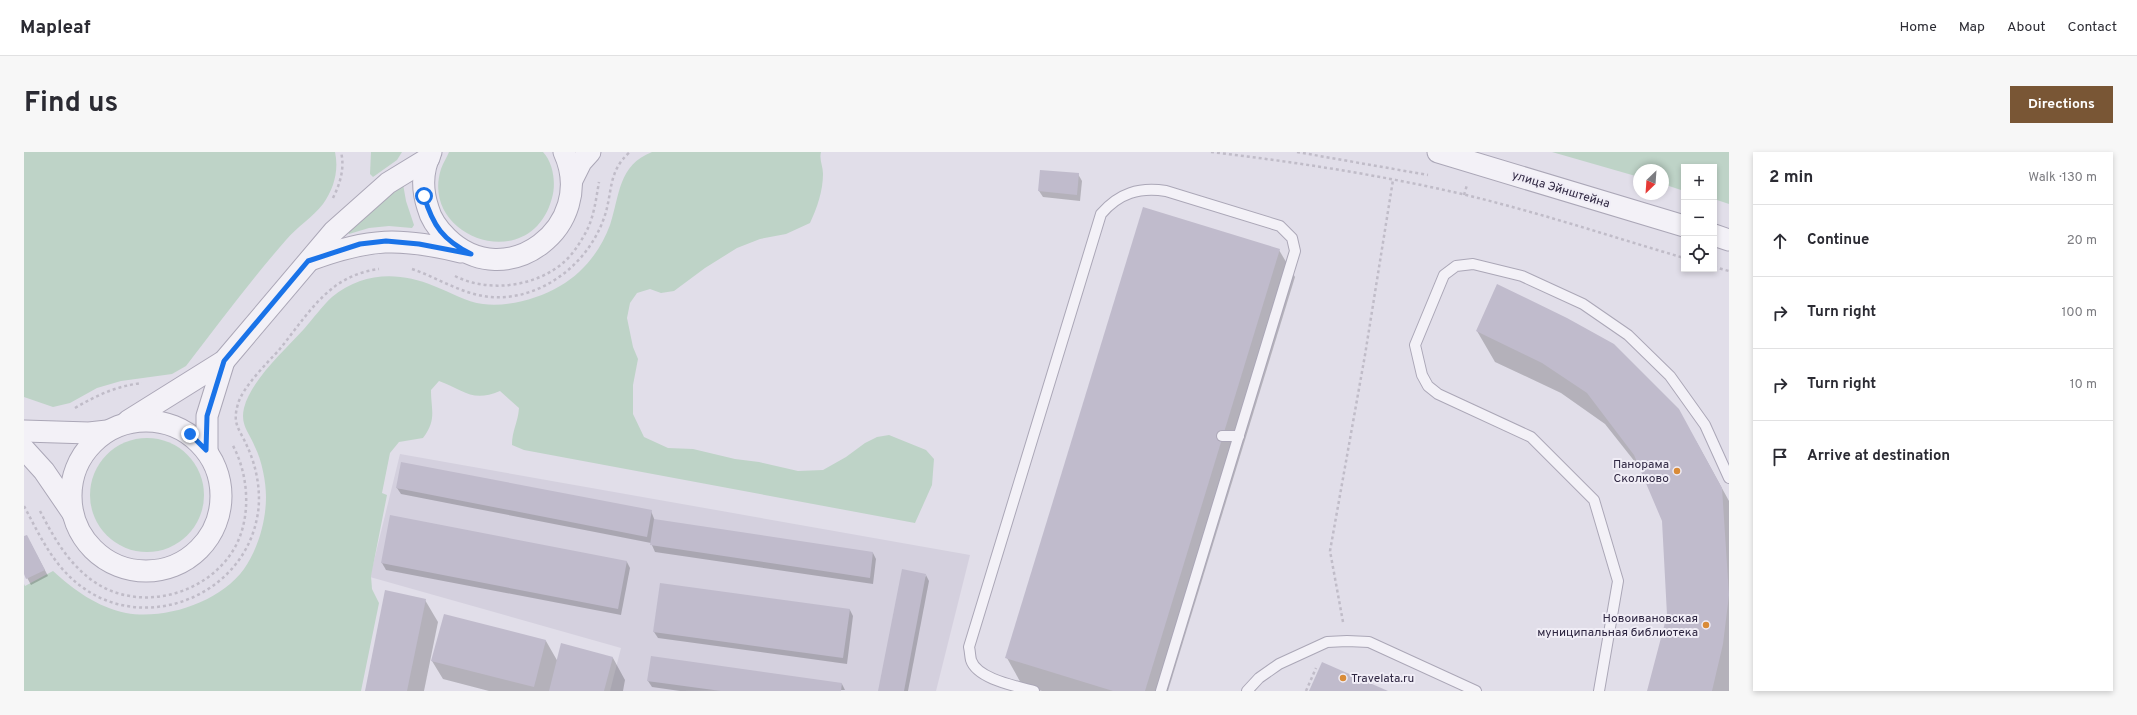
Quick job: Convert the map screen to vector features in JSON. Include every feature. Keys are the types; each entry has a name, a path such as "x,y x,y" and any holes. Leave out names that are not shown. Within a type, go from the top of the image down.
{"street":[{"path":"308,261 360,244 386,241 419,244 489,258 508,259 526,254 542,244 556,232 565,216 571,198 572,180 564,152"},
{"path":"572,180 582,162 590,152"},
{"name":"улица Эйнштейна","path":"1438,152 1681,225"},
{"path":"430,155 424,183 424,196 430,215 440,231 454,245 471,254"},
{"path":"73,513 71,489 76,467 89,446 115,427 224,361 308,261 346,219 388,183 430,155"},
{"path":"1717,236 1729,240"},
{"path":"206,450 207,416 224,361"},
{"path":"24,431 88,433 147,420 170,423 190,434 206,450 218,469 222,491 220,513 212,534 198,552 179,564 158,571 135,571 114,564 95,552 81,534 73,513 44,471 24,449"}],"lane":[{"path":"1034,691 987,677 976,669 971,660 969,647 1101,214 1109,205 1127,194 1150,189 1166,191 1280,226 1292,238 1296,251 1161,691"},
{"path":"1599,691 1618,581 1594,500 1531,437 1438,394 1428,386 1422,375 1415,345 1444,275 1456,266 1473,264 1522,276 1583,304 1628,334 1670,376 1705,425 1729,478"},
{"path":"1222,436 1239,436"},
{"path":"1247,691 1259,678 1279,664 1327,642 1347,641 1369,642 1476,691"}],"path":[{"path":"330,203 341,178 341,152"},
{"path":"408,268 461,290 488,296 524,293 559,278 588,250 598,233 605,216 613,174 620,160 630,152"},
{"path":"1211,152 1269,159 1393,180 1464,195 1528,212 1681,257"},
{"path":"454,276 468,283 488,286 507,285 532,280 564,262 576,248 587,231 593,214 600,179"},
{"path":"1347,641 1330,551 1365,355 1393,180"},
{"path":"24,506 57,564 83,588 99,597 124,606 160,608 175,605 202,594 216,584 232,569 252,536 257,520 260,503 258,487 247,445 234,420 238,402 253,380 319,301 335,286 352,276 385,268"},
{"path":"1717,268 1729,271"},
{"path":"74,408 97,395 119,386 146,383"},
{"path":"38,507 68,559 94,582 124,595 139,598 160,597 179,591 205,580 216,570 234,548 239,535 246,509 245,480 240,461 230,440"}],"shaded area":[{"path":"400,454 970,555 936,691 610,691 621,648 370,577"}],"green space":[{"path":"24,152 335,152 336,172 333,186 323,204 290,235 273,255 186,366 172,374 121,381 97,388 70,403 53,407 24,397"},
{"path":"371,152 402,152 397,160 373,177 370,174"},
{"path":"449,152 543,152 552,168 554,187 552,198 540,222 523,236 502,242 480,239 461,229 446,214 439,193 441,169"},
{"path":"652,152 821,152 820,158 823,174 819,199 810,223 786,234 760,239 737,248 705,268 674,291 661,293 650,289 637,293 630,303 627,318 633,347 638,359 633,385 633,414 644,437 668,448 693,449 798,471 823,470 846,457 865,443 877,437 889,435 926,450 934,459 932,485 915,523 524,450 512,445 519,408 500,391 482,396 468,394 439,381 431,390 432,420 423,438 399,442 390,453 382,493 387,495 371,576 372,589 379,603 361,691 24,691 24,584 25,586 53,571 86,597 105,607 126,613 158,614 175,611 207,599 234,581 244,569 257,544 263,525 266,497 262,465 244,424 244,408 248,397 261,376 332,297 356,283 381,276 394,276 421,281 464,299 477,303 493,305 523,301 551,291 568,281 584,268 596,252 610,225 626,173 632,165"},
{"path":"1552,152 1729,152 1729,204 1717,200 1717,164 1681,164 1681,190 1669,186 1669,164 1633,164 1633,175"},
{"path":"403,184 406,201 414,225 412,228 389,226 369,228 349,234 346,229"},
{"path":"147,438 169,442 188,454 200,473 204,495 200,517 188,536 169,548 147,552 125,548 106,536 94,517 90,495 94,473 106,454 125,442"}],"building":[{"path":"1040,170 1079,173 1077,195 1038,191"},
{"path":"1143,207 1280,249 1145,691 1113,691 1005,658"},
{"name":"Панорама Сколково","path":"1497,284 1567,318 1614,344 1679,409 1722,488 1729,595 1723,644 1712,691 1647,691 1667,615 1662,521 1634,455 1587,393 1542,363 1476,331"},
{"path":"401,462 652,510 647,537 396,488"},
{"path":"390,515 627,561 618,609 381,563"},
{"path":"654,519 873,552 870,578 650,545"},
{"path":"27,535 45,570 26,579 24,574 24,536"},
{"path":"902,569 926,574 904,691 878,691"},
{"path":"660,583 850,609 843,658 653,632"},
{"path":"385,590 426,599 407,691 365,691"},
{"path":"444,614 546,640 534,687 431,661"},
{"path":"561,643 613,657 604,691 549,691"},
{"path":"651,656 842,683 841,691 721,691 647,681"},
{"path":"1322,662 1388,691 1309,691"}],"place":[{"name":"Панорама Сколково","path":"1677,471"},
{"name":"Новоивановская муниципальная библиотека","path":"1706,625"},
{"name":"Travelata.ru","path":"1343,678"}],"route":[{"path":"190,434 206,450 207,416 224,361 308,261 334,251 360,244 386,241 419,244 471,254 454,245 440,231 430,215 424,196"}]}
